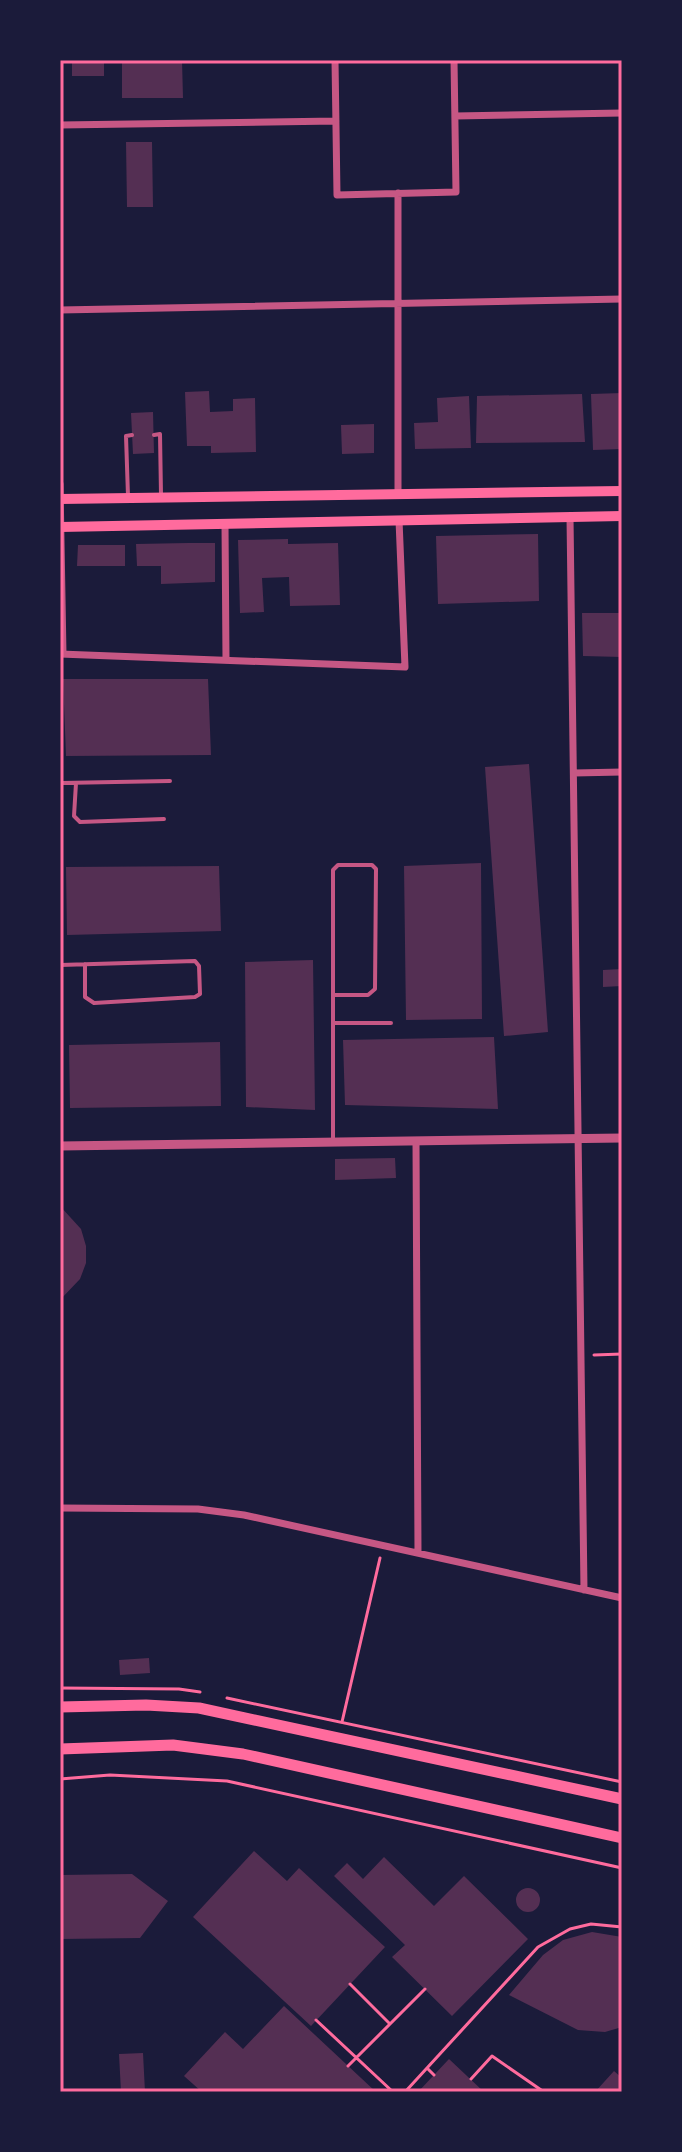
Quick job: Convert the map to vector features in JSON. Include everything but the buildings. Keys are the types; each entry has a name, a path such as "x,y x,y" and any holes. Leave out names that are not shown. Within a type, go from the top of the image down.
{"main road":[{"path":"60,499 622,491"},
{"path":"60,527 622,516"},
{"path":"60,1707 146,1705 199,1708 622,1799"},
{"path":"60,1749 173,1745 243,1754 622,1838"}],"street":[{"path":"335,60 337,195 456,192 454,60"},
{"path":"455,116 622,113"},
{"path":"60,125 336,121"},
{"path":"398,193 398,495"},
{"path":"60,310 622,299"},
{"path":"60,484 61,654 405,667 399,520"},
{"path":"570,517 584,1590"},
{"path":"225,524 226,660"},
{"path":"574,773 622,772"},
{"path":"60,1146 622,1138"},
{"path":"416,1141 418,1553"},
{"path":"60,1508 198,1509 244,1515 622,1598"}],"lane":[{"path":"154,435 160,434 161,498"},
{"path":"128,498 126,436 132,435"},
{"path":"61,783 170,781"},
{"path":"76,783 74,816 80,822 164,819"},
{"path":"333,1142 333,870 338,865 372,865 376,869 375,989 368,995 335,995"},
{"path":"60,965 85,964 195,961 199,966 200,994 94,1003 85,997 85,964"},
{"path":"334,1023 391,1023"}],"path":[{"path":"581,1355 622,1354"},
{"path":"339,1737 382,1545"},
{"path":"265,1705 622,1782"},
{"path":"60,1779 110,1775 227,1781 622,1868"},
{"path":"405,2092 538,1947 570,1929 591,1924 622,1927"},
{"path":"350,1984 390,2024"},
{"path":"348,2066 425,1989"},
{"path":"316,2020 393,2092"},
{"path":"471,2079 492,2056 536,2090 544,2092"},
{"path":"427,2068 434,2075"}]}
